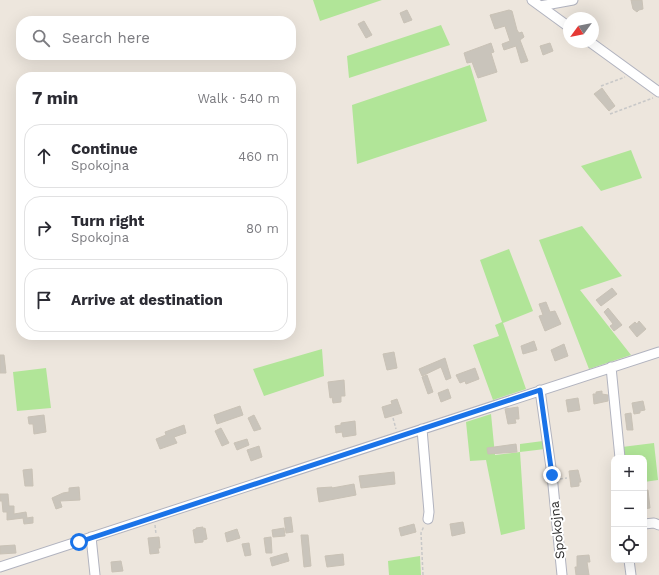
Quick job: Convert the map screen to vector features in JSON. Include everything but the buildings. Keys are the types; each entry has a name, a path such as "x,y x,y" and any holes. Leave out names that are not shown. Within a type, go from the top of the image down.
{"street":[{"path":"532,0 563,23"},
{"path":"540,6 574,0"},
{"path":"598,48 659,92"},
{"path":"0,567 659,352"},
{"path":"611,367 620,455"},
{"name":"Spokojna","path":"540,390 552,480 562,575"},
{"path":"422,429 430,512 428,519"},
{"path":"647,524 654,523 659,525"},
{"path":"92,537 95,575"},
{"path":"629,563 631,575"}],"path":[{"path":"601,86 634,74"},
{"path":"610,114 659,96"},
{"path":"393,418 398,437"},
{"path":"423,575 421,533 428,519"}],"green space":[{"path":"313,0 382,0 320,21"},
{"path":"441,25 450,45 349,78 347,56"},
{"path":"470,65 487,121 357,164 352,105"},
{"path":"631,150 642,178 601,191 581,166"},
{"path":"582,226 622,276 580,290 631,355 589,369 539,240"},
{"path":"509,249 533,311 503,323 526,389 493,400 473,345 499,336 495,325 502,322 480,260"},
{"path":"322,349 324,376 264,396 253,369"},
{"path":"46,368 51,408 17,411 13,372"},
{"path":"491,414 495,455 520,452 525,529 501,535 486,460 470,461 466,422"},
{"path":"543,441 545,449 520,452 520,444"},
{"path":"654,443 658,480 647,482 647,455 623,455 622,447"},
{"path":"420,556 421,575 389,575 388,561"}],"route":[{"path":"79,542 540,390 552,475"}]}
